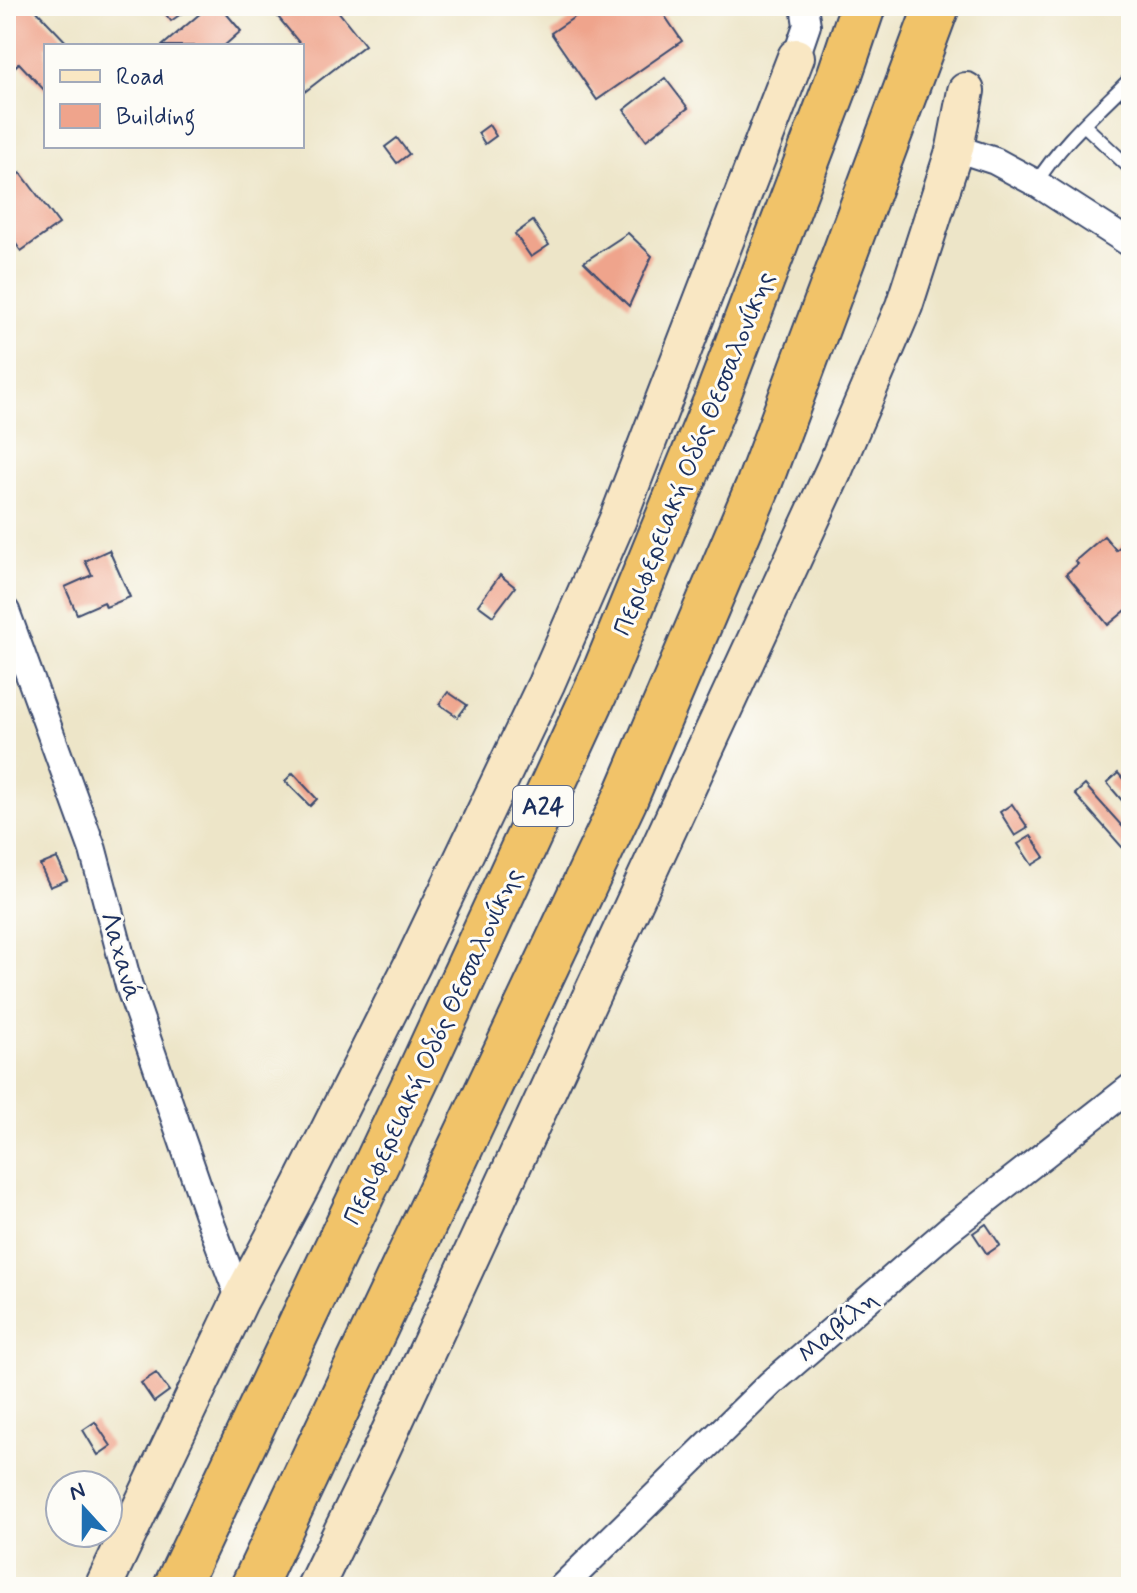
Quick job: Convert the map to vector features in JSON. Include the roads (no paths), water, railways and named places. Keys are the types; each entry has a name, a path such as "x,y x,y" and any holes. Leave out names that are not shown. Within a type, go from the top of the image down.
{"highway":[{"name":"Περιφερειακή Οδός Θεσσαλονίκης","path":"176,1587 406,1102 600,682 715,403 863,6"},
{"name":"Α24","path":"253,1587 626,797 765,470 937,6"}],"street":[{"path":"103,1587 240,1300 412,965 546,684 618,519 796,57 806,29 804,6"},
{"path":"315,1587 829,483 904,306 955,148 966,91"},
{"path":"955,148 995,161 1036,183 1131,244"},
{"name":"Λαχανά","path":"6,611 93,850 129,986 240,1300"},
{"name":"Μαβίλη","path":"562,1587 782,1374 948,1230 1131,1087"}],"lane":[{"path":"1036,183 1084,125 1131,78"},
{"path":"1084,125 1131,169"}]}
